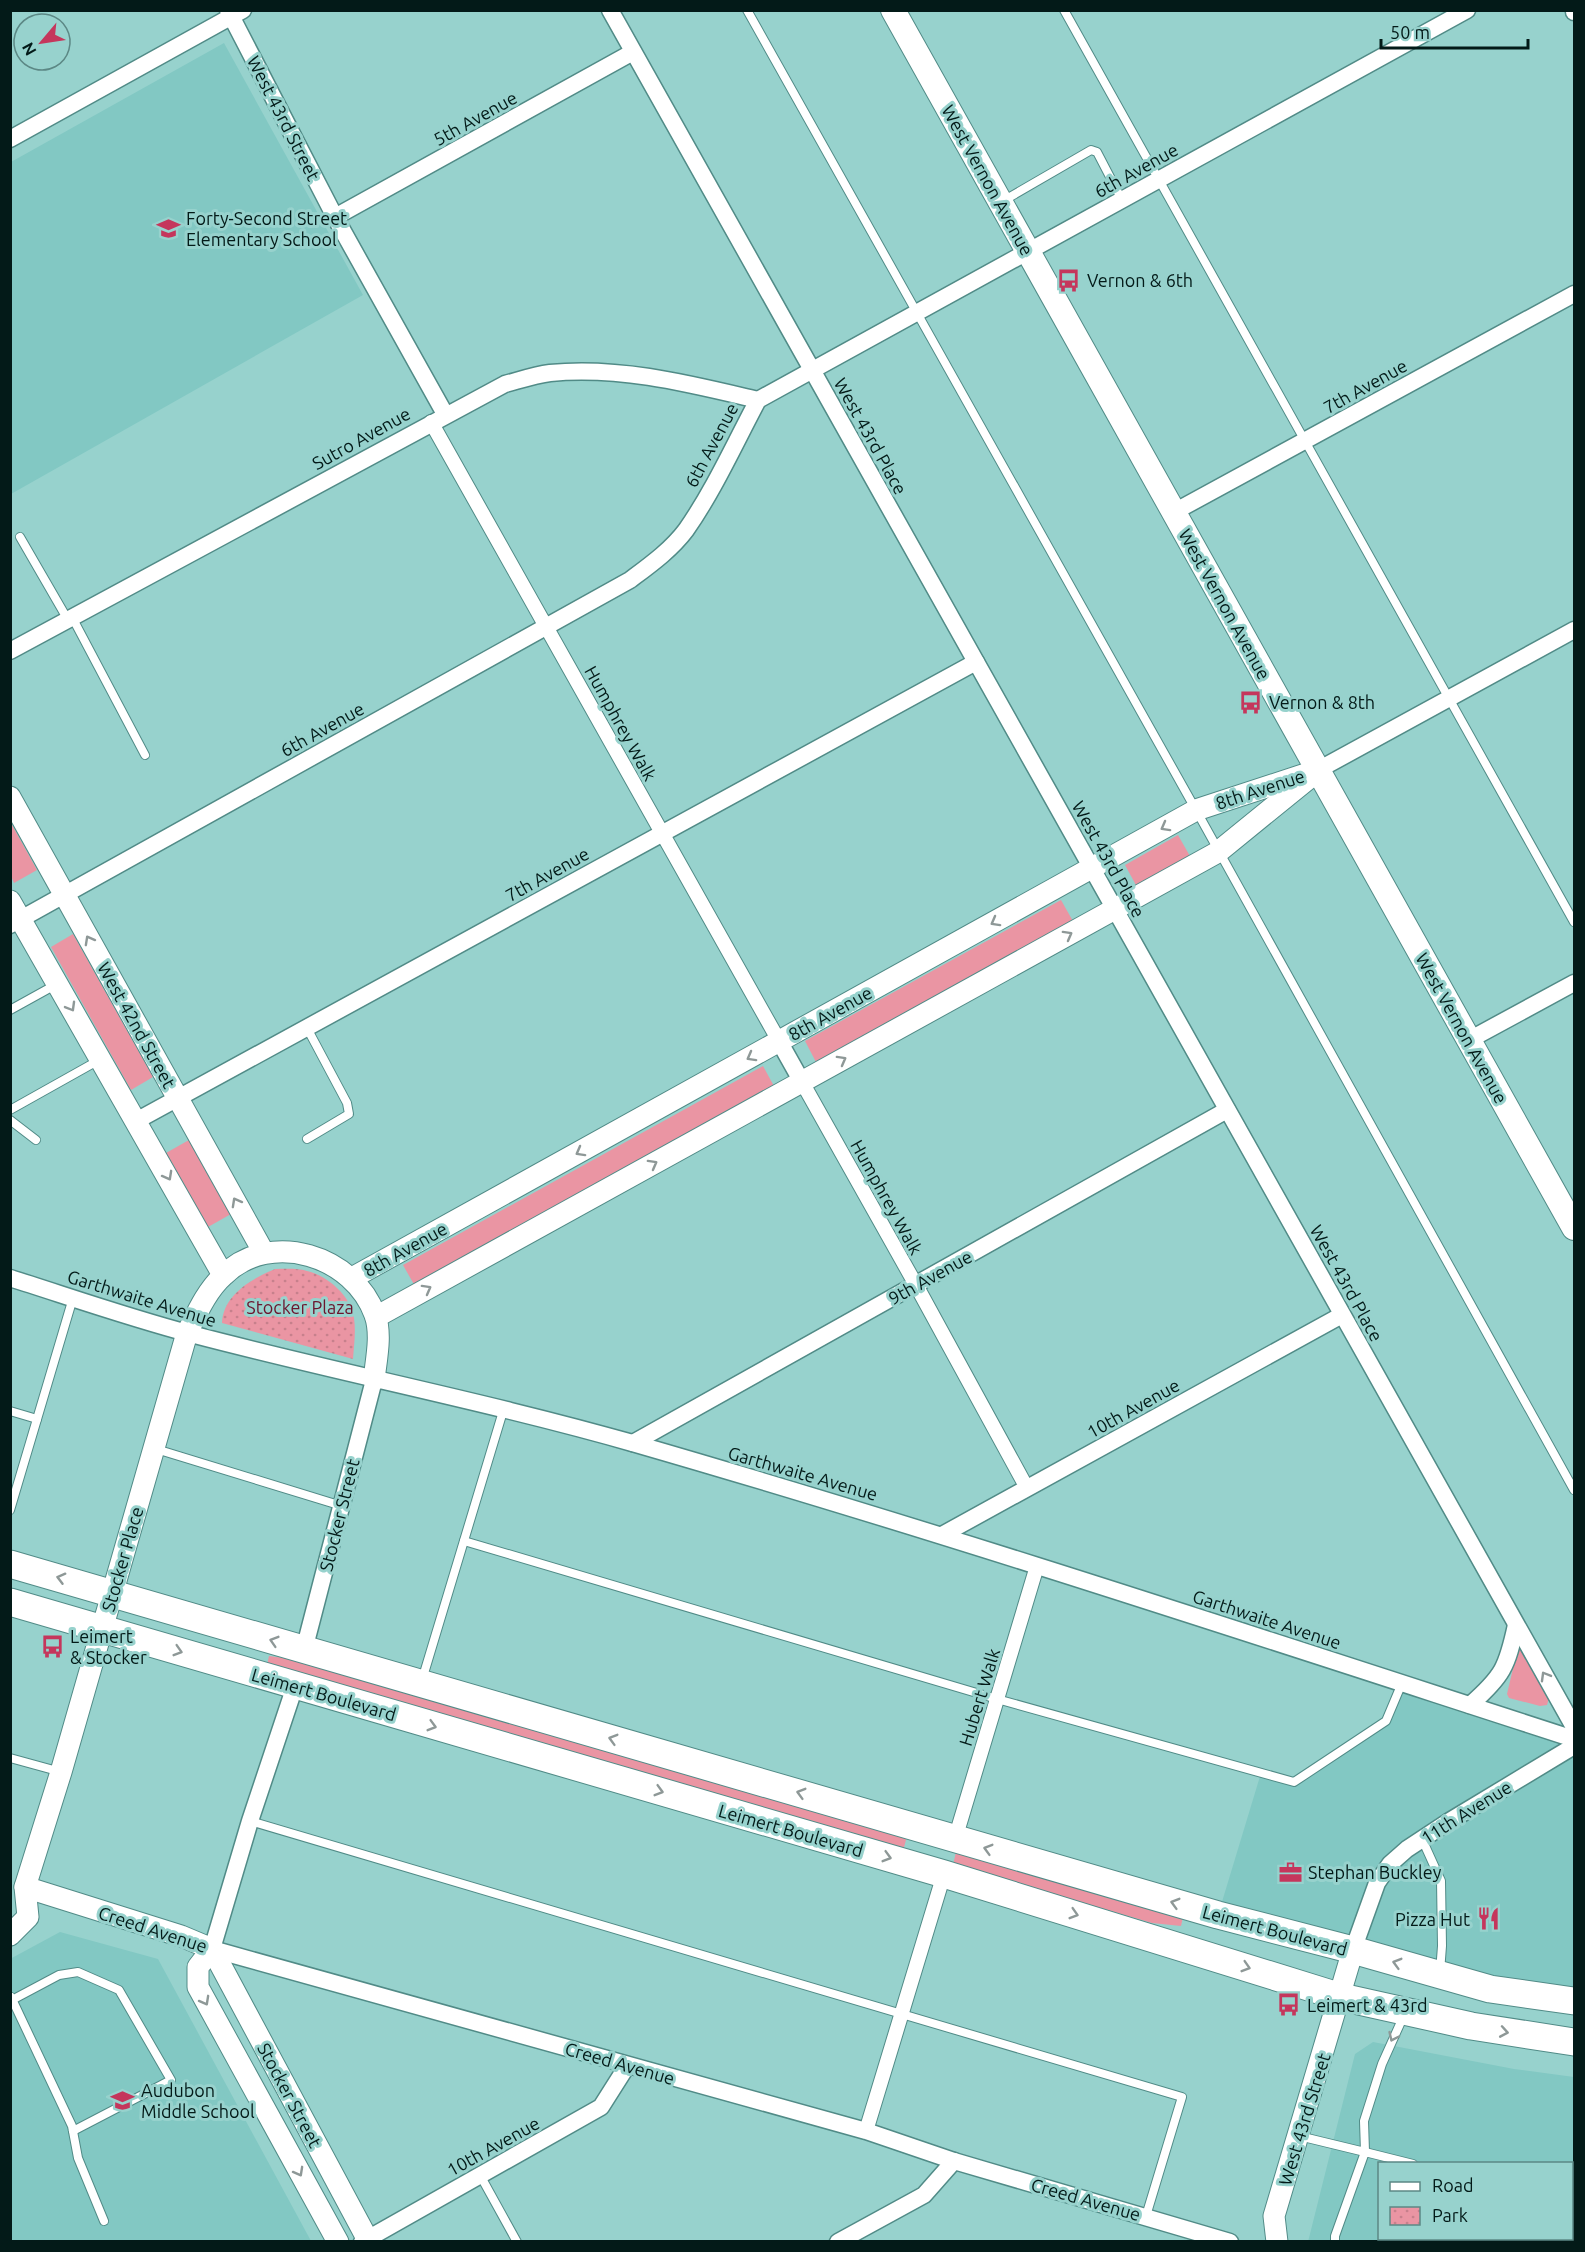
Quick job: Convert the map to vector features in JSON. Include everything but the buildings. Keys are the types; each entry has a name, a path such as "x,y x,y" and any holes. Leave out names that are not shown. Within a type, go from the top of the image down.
{"main road":[{"name":"West Vernon Avenue","path":"893,10 1575,1228"},
{"name":"Leimert Boulevard","path":"10,1564 1218,1915 1490,1989 1575,2001"},
{"name":"Leimert Boulevard","path":"10,1602 915,1865 1341,1997 1482,2028 1575,2042"},
{"path":"915,1865 928,1830"},
{"path":"1341,1997 1365,1985 1477,2013 1499,2006 1522,1994"}],"street":[{"name":"West 43rd Place","path":"610,10 1575,1727"},
{"name":"6th Avenue","path":"16,923 630,580 660,558 685,531 758,400 1467,10"},
{"path":"10,139 234,13"},
{"name":"West 43rd Street","path":"234,13 335,218 438,418"},
{"name":"5th Avenue","path":"335,218 633,52"},
{"name":"7th Avenue","path":"1174,512 1575,294"},
{"name":"Sutro Avenue","path":"10,651 438,418 505,384 549,373 606,372 661,379 758,400"},
{"name":"Humphrey Walk","path":"438,418 546,627 779,1041"},
{"name":"8th Avenue","path":"376,1317 1218,852 1318,770 1575,630"},
{"name":"7th Avenue","path":"136,1121 976,662"},
{"name":"8th Avenue","path":"352,1278 1196,810 1318,770"},
{"name":"West 42nd Street","path":"10,797 264,1253"},
{"path":"10,901 16,923 57,984 223,1275"},
{"path":"1469,1040 1575,983"},
{"path":"779,1041 802,1082"},
{"name":"Humphrey Walk","path":"802,1082 1027,1488"},
{"name":"9th Avenue","path":"633,1443 1227,1110"},
{"path":"187,1333 208,1294 223,1275 242,1262 264,1253 288,1252 310,1255 331,1264 352,1278 366,1297 376,1317 378,1345 374,1380"},
{"name":"Garthwaite Avenue","path":"10,1278 187,1333 374,1380 504,1408 633,1443 942,1535 1575,1739"},
{"name":"10th Avenue","path":"942,1535 1342,1315"},
{"name":"Stocker Place","path":"15,1888 61,1772 187,1333"},
{"name":"Stocker Street","path":"304,1650 374,1380"},
{"name":"Hubert Walk","path":"955,1839 1037,1566"},
{"path":"1470,1705 1493,1685 1508,1659 1516,1624"},
{"name":"Stocker Street","path":"295,1686 250,1821 212,1949 198,1967 198,1988 338,2241"},
{"name":"11th Avenue","path":"1341,1997 1353,1950 1377,1883 1390,1864 1422,1839 1575,1746"},
{"path":"866,2131 944,1874"},
{"path":"10,1935 28,1917 15,1888"},
{"name":"Creed Avenue","path":"15,1888 181,1936 212,1949 866,2131 954,2161 1230,2241"},
{"name":"Stocker Street","path":"212,1949 366,2240"},
{"name":"West 43rd Street","path":"1277,2241 1274,2216 1341,1997"},
{"name":"10th Avenue","path":"366,2240 601,2107 627,2066"},
{"path":"838,2241 924,2195 954,2161"}],"lane":[{"path":"747,10 1575,1490"},
{"path":"1064,10 1575,922"},
{"path":"1001,202 1091,150 1096,152 1122,200"},
{"path":"20,537 70,619 145,755"},
{"path":"10,1010 57,984"},
{"path":"307,1028 347,1102 349,1114 307,1139"},
{"path":"10,1110 101,1059"},
{"path":"10,1120 36,1140"},
{"path":"10,1510 73,1298"},
{"path":"422,1684 504,1408"},
{"path":"10,1411 37,1419"},
{"path":"154,1448 342,1506"},
{"path":"464,1541 997,1699 1294,1782 1386,1721 1402,1683"},
{"path":"10,1758 61,1772"},
{"path":"250,1821 1182,2097 1146,2216"},
{"path":"1422,1839 1442,1881 1440,1976"},
{"path":"73,2131 171,2080 119,1990 78,1972 59,1975 11,1999 73,2131 78,2158 104,2220"},
{"path":"1335,2241 1365,2152 1364,2121 1382,2064 1406,2012"},
{"path":"1298,2136 1409,2162"},
{"path":"480,2175 517,2241"}],"shaded area":[{"name":"Forty-Second Street Elementary School","path":"224,43 363,295 11,494 11,162"},
{"path":"1402,1683 1574,1739 1574,2001 1218,1915 1261,1773 1294,1782 1386,1721"},
{"name":"Audubon Middle School","path":"60,1932 158,1959 311,2241 11,2241 10,1959"},
{"path":"1373,2042 1514,2069 1574,2077 1574,2241 1308,2242 1355,2054"}],"green space":[{"path":"11,823 37,870 14,883 11,876"},
{"path":"1178,835 1191,858 1137,887 1125,865"},
{"path":"1061,900 1074,923 817,1064 805,1041"},
{"path":"73,934 153,1077 131,1090 51,947"},
{"path":"763,1066 775,1088 416,1288 403,1265"},
{"path":"189,1140 231,1214 208,1227 166,1153"},
{"name":"Stocker Plaza","path":"275,1269 299,1269 323,1277 337,1288 348,1302 354,1318 353,1359 222,1323 227,1304 233,1296 248,1283"},
{"path":"1519,1643 1549,1698 1547,1705 1540,1706 1509,1698 1507,1694"},
{"path":"269,1656 299,1660 907,1836 903,1851 267,1665"},
{"path":"956,1852 1183,1917 1181,1926 1152,1923 953,1865"}],"place":[{"name":"Forty-Second Street Elementary School","path":"168,228"},
{"name":"Vernon & 6th","path":"1069,280"},
{"name":"Vernon & 8th","path":"1251,702"},
{"name":"Leimert & Stocker","path":"52,1646"},
{"name":"Stephan Buckley","path":"1290,1872"},
{"name":"Pizza Hut","path":"1488,1919"},
{"name":"Leimert & 43rd","path":"1289,2005"},
{"name":"Audubon Middle School","path":"123,2100"}]}
